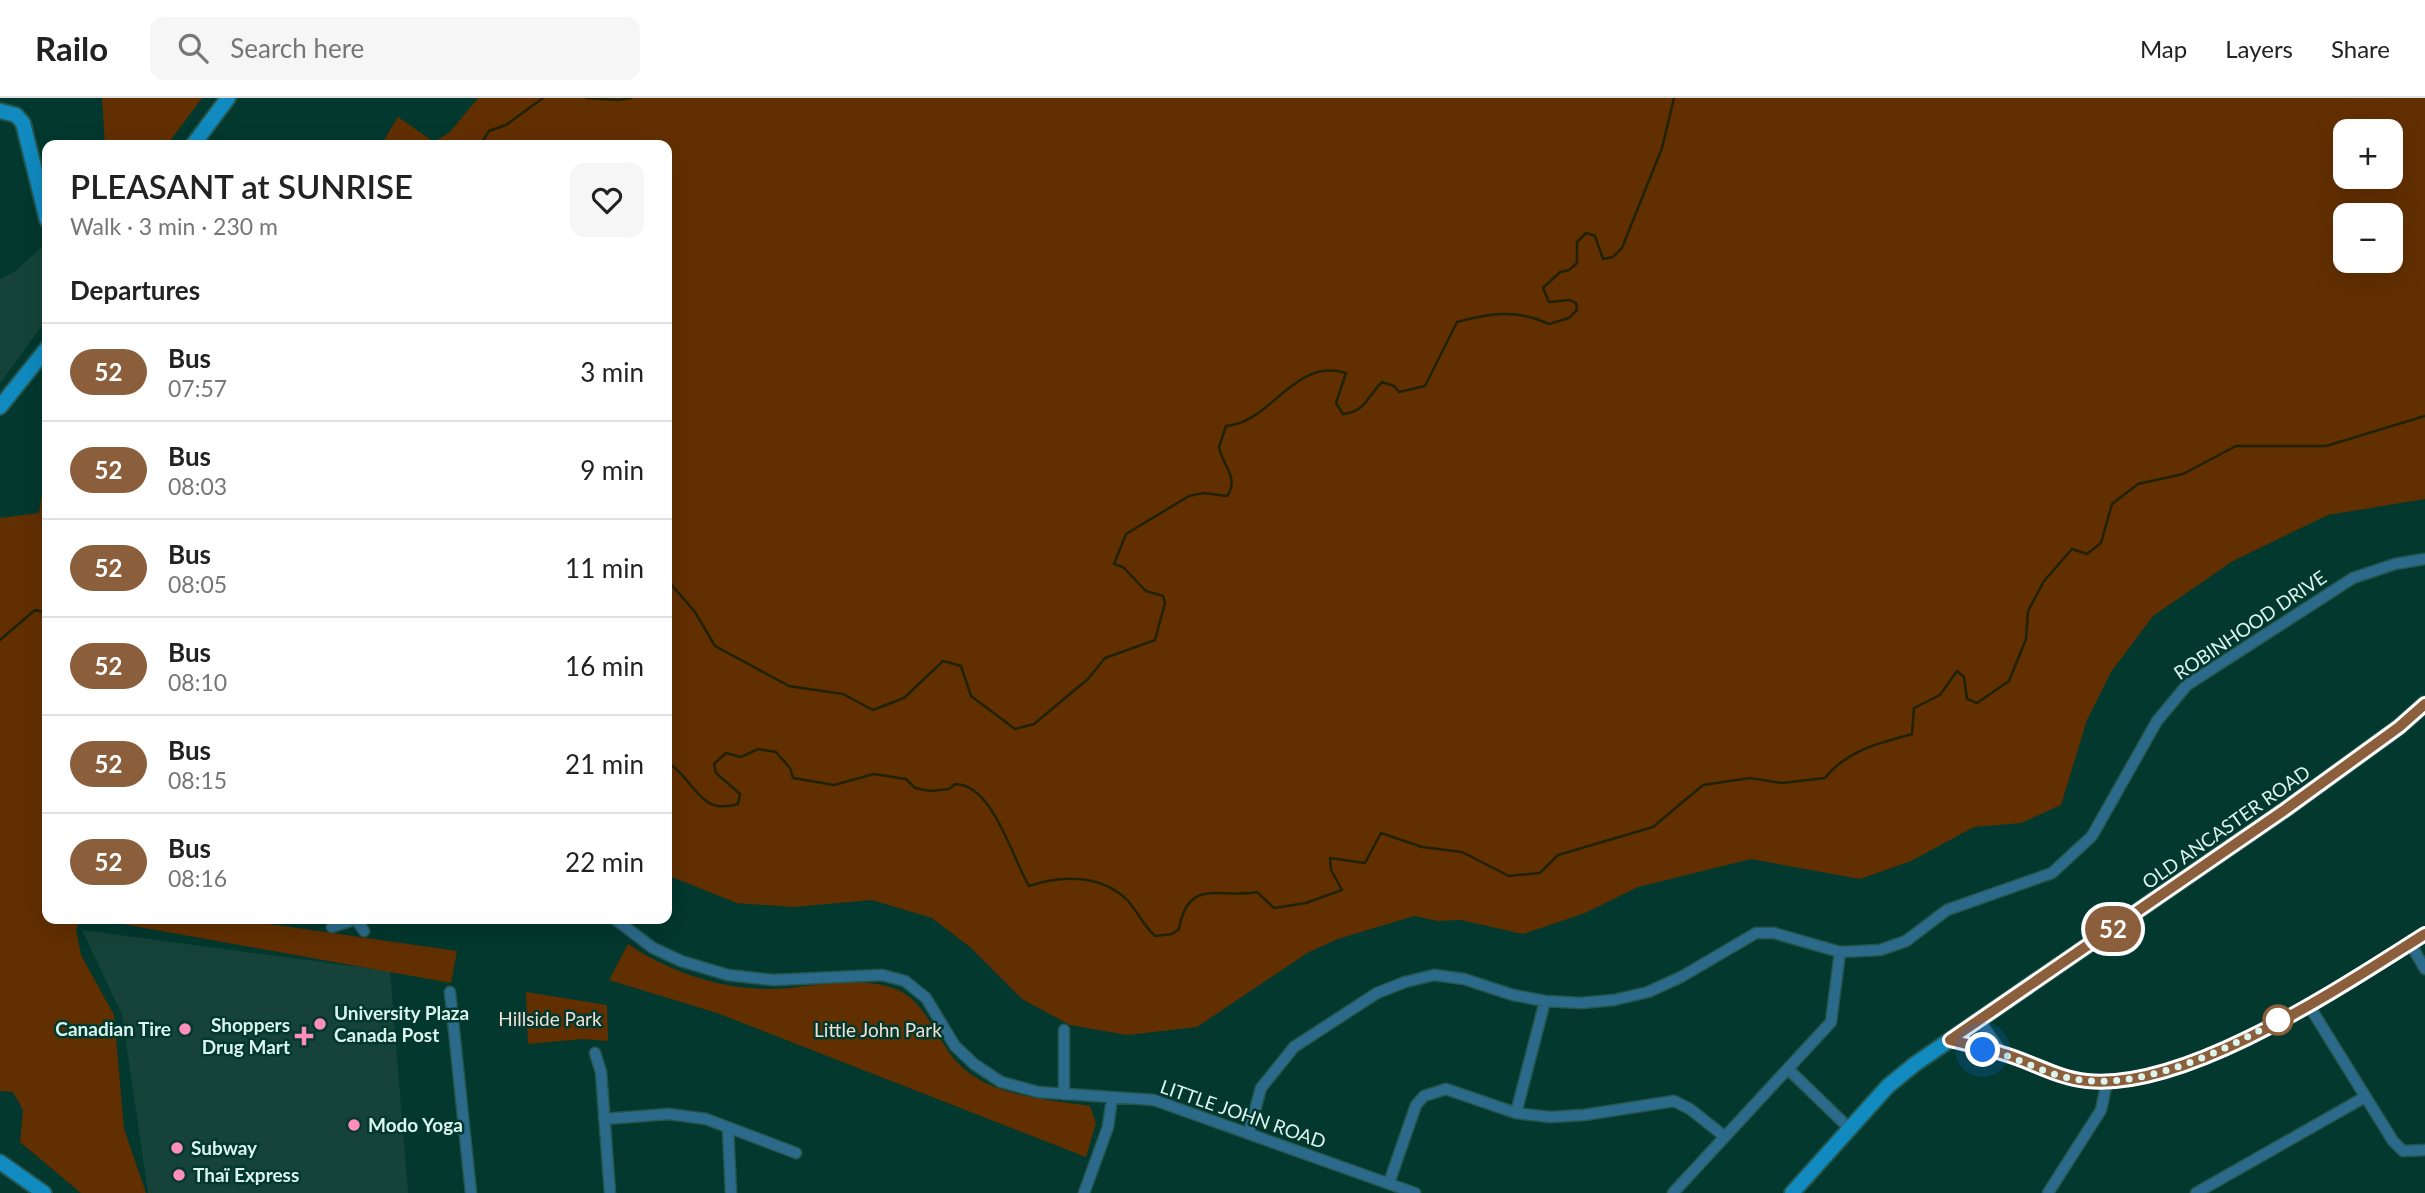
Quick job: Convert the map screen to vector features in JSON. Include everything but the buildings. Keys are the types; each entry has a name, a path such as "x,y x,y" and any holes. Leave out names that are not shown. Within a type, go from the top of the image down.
{"street":[{"path":"197,140 228,98"},
{"path":"0,111 16,115 23,123 42,200"},
{"path":"0,407 42,354"},
{"name":"ROBINHOOD DRIVE","path":"1249,1132 1261,1088 1275,1067 1294,1047 1377,993 1434,975 1464,979 1545,1002 1603,1001 1648,992 1681,978 1756,933 1774,933 1840,952 1880,950 1906,941 1947,910 2052,873 2092,836 2157,721 2188,685 2353,578 2395,564 2425,559"},
{"name":"OLD ANCASTER ROAD","path":"1792,1193 1888,1086 1950,1040 1980,1022 2350,764 2425,704"},
{"path":"332,927 341,924"},
{"path":"359,924 363,931"},
{"name":"LITTLE JOHN ROAD","path":"622,924 653,948 681,961 728,975 782,980 882,975 905,981 926,998 955,1046 985,1073 1017,1088 1064,1095 1154,1100 1415,1193"},
{"path":"1950,1040 2002,1053 2069,1078 2107,1082 2182,1065 2212,1054 2308,1004 2425,933"},
{"path":"2410,943 2425,970"},
{"path":"1673,1193 1831,1022 1840,952"},
{"path":"450,992 471,1193"},
{"path":"1516,1113 1545,1002"},
{"path":"2308,1004 2365,1097 2403,1151 2425,1150"},
{"path":"1980,1022 2002,1053"},
{"path":"1064,1030 1064,1095"},
{"path":"595,1053 601,1072 610,1193"},
{"path":"1789,1070 1849,1129"},
{"path":"2048,1193 2101,1110 2107,1082"},
{"path":"1389,1183 1416,1105 1424,1096 1446,1089 1516,1113 1550,1117 1584,1115 1657,1101 1674,1101 1724,1136"},
{"path":"2196,1193 2365,1097"},
{"path":"1084,1193 1108,1128 1112,1098"},
{"path":"604,1119 668,1114 706,1119 796,1153"},
{"path":"728,1129 731,1193"},
{"path":"0,1161 44,1193"}],"shaded area":[{"path":"42,247 42,326 0,383 0,279 14,272"},
{"path":"82,930 390,971 408,1193 148,1193 122,1015"}],"green space":[{"path":"102,98 202,98 171,140 105,140"},
{"path":"478,98 2425,98 2425,499 2328,515 2233,561 2153,616 2111,672 2087,720 2061,805 2021,823 1974,827 1911,861 1860,879 1751,859 1638,887 1585,913 1523,934 1461,920 1438,921 1414,916 1338,939 1307,953 1197,1027 1127,1035 1070,1025 1022,999 970,947 932,918 872,900 794,907 737,903 672,877 672,140 437,140 450,132"},
{"path":"398,117 431,140 384,140"},
{"path":"42,495 42,924 78,924 76,930 81,955 114,1015 124,1129 146,1193 81,1193 20,1142 23,1110 13,1092 0,1091 0,518 39,513"},
{"path":"123,924 270,924 457,951 451,983"},
{"name":"Little John Park","path":"628,944 677,970 731,986 768,989 849,982 895,989 916,1003 955,1060 977,1078 992,1086 1024,1096 1090,1106 1096,1123 1086,1157 717,1013 609,980"},
{"name":"Hillside Park","path":"526,992 607,1005 608,1041 583,1039 528,1044"}],"waterway":[{"path":"483,140 489,131 506,125 543,98"},
{"path":"586,98 631,98"},
{"path":"672,585 695,612 715,646 789,686 843,694 873,710 904,698 943,661 961,666 971,696 1015,729 1034,724 1088,679 1105,658 1155,640 1165,603 1163,596 1146,591 1123,567 1114,564 1126,534 1189,496 1204,493 1227,496 1232,483 1219,447 1226,426 1242,422 1256,414 1297,382 1312,374 1328,371 1346,373 1336,403 1343,414 1361,407 1382,382 1394,386 1399,392 1425,386 1457,322 1503,314 1526,316 1549,324 1569,318 1577,310 1576,303 1570,300 1549,302 1543,288 1560,272 1569,270 1577,263 1577,242 1586,233 1595,236 1603,259 1613,257 1622,248 1662,148 1674,98"},
{"path":"672,766 706,801 725,806 738,804 740,794 716,773 714,764 726,753 741,757 758,749 776,752 790,768 793,778 834,785 874,774 906,779 915,788 930,791 949,789 955,784 968,787 991,809 1029,886 1055,880 1094,881 1118,892 1128,901 1155,936 1172,934 1179,929 1183,913 1198,896 1257,892 1274,908 1306,903 1342,890 1331,870 1330,858 1365,863 1381,833 1422,847 1462,852 1509,876 1540,873 1558,855 1653,827 1703,785 1750,778 1782,783 1825,778 1854,754 1876,744 1912,734 1914,708 1940,695 1957,671 1964,677 1967,699 1977,703 2009,681 2026,639 2028,611 2044,581 2072,549 2087,554 2101,543 2112,504 2138,484 2183,474 2236,446 2326,446 2425,416"},
{"path":"0,640 35,610 42,612"}],"bus line":[{"name":"52","path":"2425,704 2350,764 1980,1022 1950,1040 2002,1053 2069,1078 2107,1082 2144,1075 2212,1054 2308,1004 2425,934"}],"place":[{"name":"University Plaza Canada Post","path":"320,1024"},
{"name":"Canadian Tire","path":"185,1029"},
{"name":"Shoppers Drug Mart","path":"304,1036"},
{"name":"Modo Yoga","path":"354,1125"},
{"name":"Subway","path":"177,1148"},
{"name":"Thaï Express","path":"179,1175"}],"route":[{"path":"1983,1050 2002,1053 2069,1078 2107,1082 2182,1065 2212,1054 2278,1020"}]}
